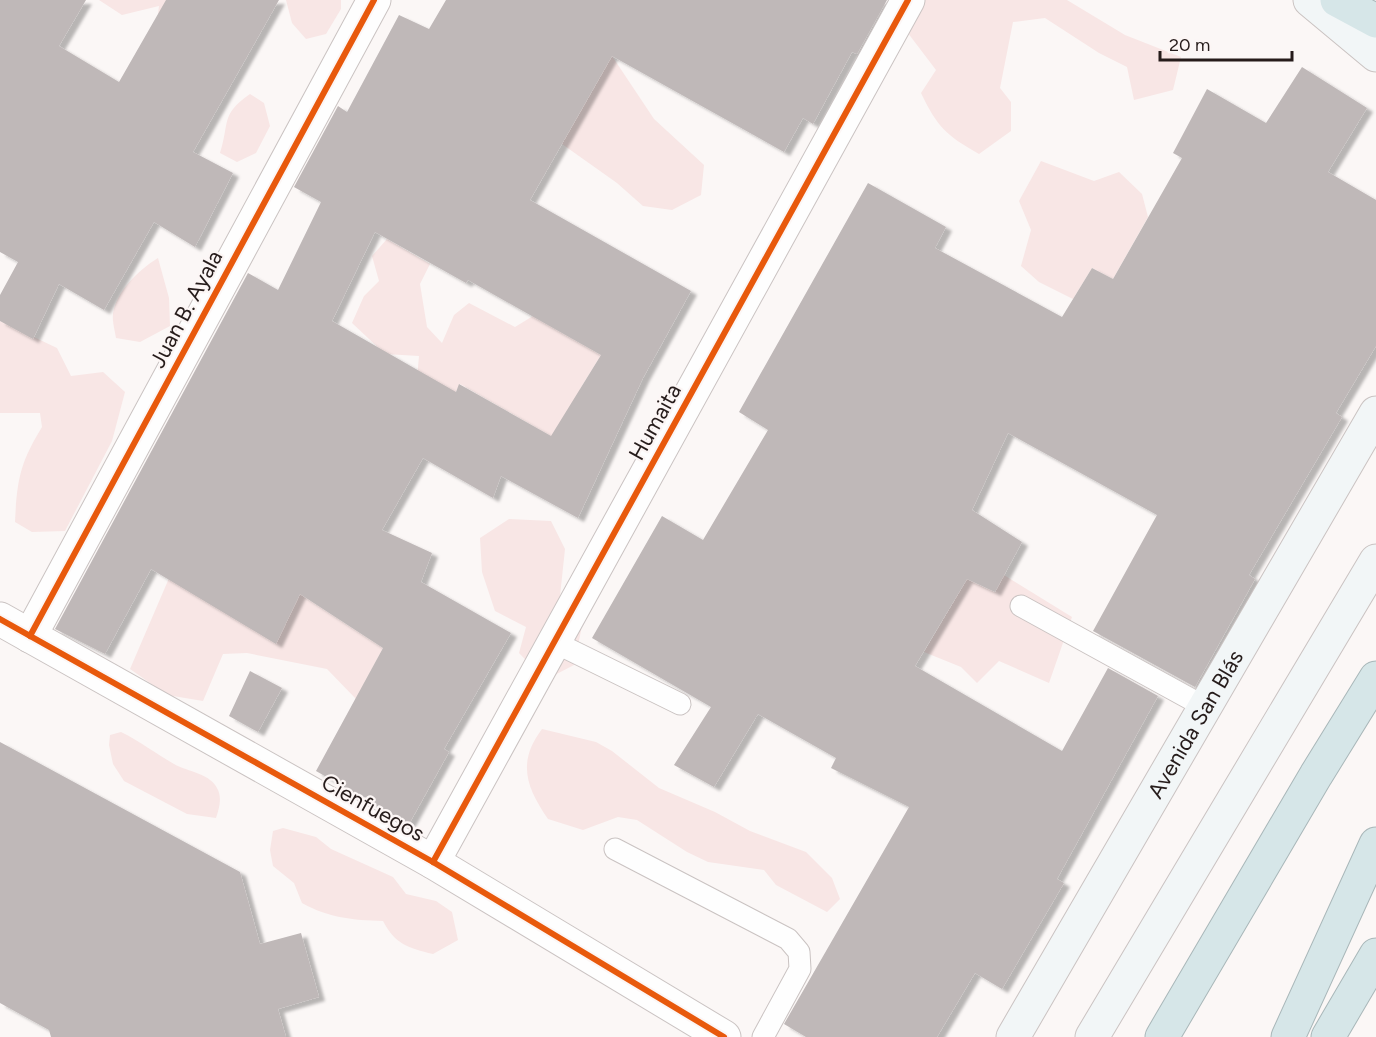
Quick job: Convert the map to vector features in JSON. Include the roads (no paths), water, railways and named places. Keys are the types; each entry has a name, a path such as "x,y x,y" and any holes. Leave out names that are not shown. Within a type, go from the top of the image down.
{"highway":[{"path":"1337,0 1376,21"},
{"path":"1162,1037 1316,775 1376,678"},
{"path":"1288,1037 1376,844"},
{"path":"1328,1037 1376,955"}],"street":[{"name":"Juan B. Ayala","path":"30,636 374,0"},
{"name":"Humaita","path":"433,862 908,0"},
{"path":"1310,0 1376,55"},
{"name":"Avenida San Blás","path":"1013,1037 1376,412"},
{"path":"1092,1037 1376,561"},
{"name":"Cienfuegos","path":"0,619 433,862 724,1037"}],"lane":[{"path":"1022,606 1204,707"},
{"path":"554,642 680,704"},
{"path":"615,849 788,939 799,952 800,969 763,1037"}]}
